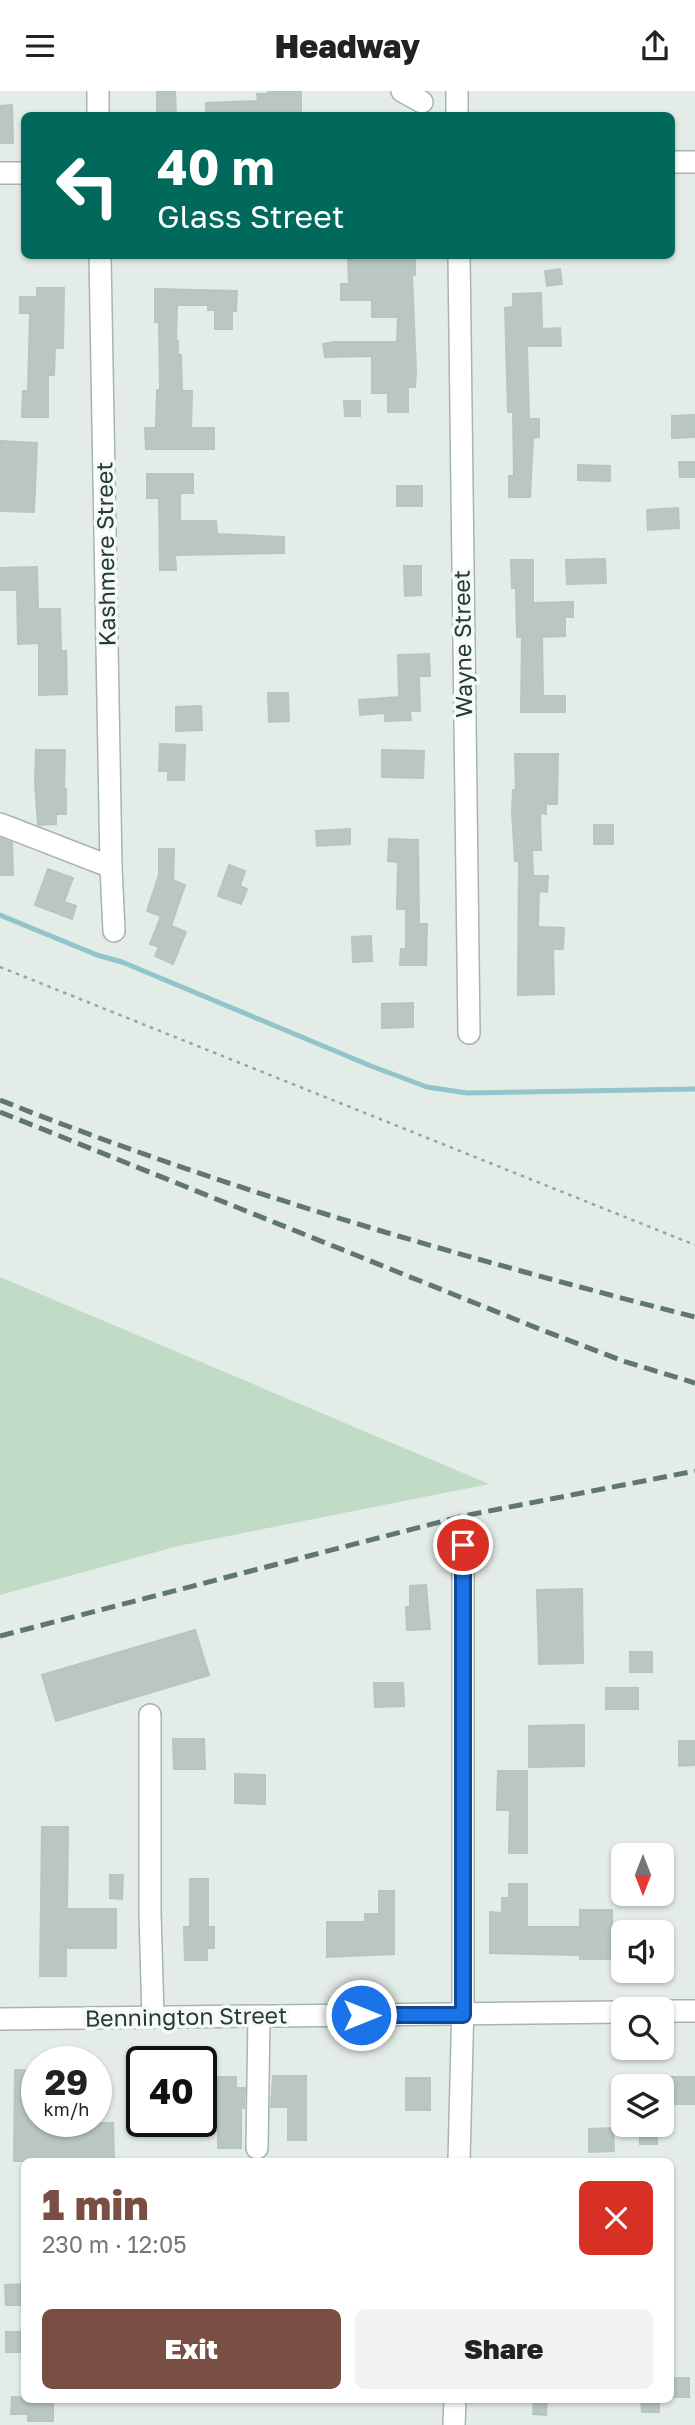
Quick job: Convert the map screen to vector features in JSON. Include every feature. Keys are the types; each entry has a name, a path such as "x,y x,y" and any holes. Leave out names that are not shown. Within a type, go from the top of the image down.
{"street":[{"path":"98,91 98,112"},
{"path":"402,91 446,102"},
{"path":"675,162 695,162"},
{"path":"0,173 21,173"},
{"name":"Kashmere Street","path":"100,259 114,931"},
{"name":"Wayne Street","path":"459,259 469,1033"},
{"path":"0,824 111,860"},
{"path":"459,2158 463,2015 463,1545"},
{"path":"150,1715 153,2017"},
{"path":"674,2011 695,2011"},
{"name":"Bennington Street","path":"0,2019 611,2012"},
{"path":"257,2148 259,2016"},
{"path":"454,2425 455,2403"}],"path":[{"path":"0,967 695,1245"}],"green space":[{"path":"0,1277 489,1484 178,1546 0,1595"}],"building":[{"path":"157,91 175,91 176,112 157,112"},
{"path":"268,91 301,91 301,112 206,112 206,103 258,101 257,94 268,94"},
{"path":"12,105 13,143 0,143 0,106"},
{"path":"348,259 415,259 415,275 412,275 416,370 415,387 408,387 408,412 388,412 388,393 372,393 372,356 325,357 323,344 397,342 398,317 372,317 372,300 341,300 341,284 349,284"},
{"path":"560,269 562,284 547,286 545,271"},
{"path":"37,288 64,288 63,348 55,348 54,375 48,375 48,417 22,417 23,391 28,391 30,313 20,313 20,297 37,297"},
{"path":"155,289 237,291 236,311 232,311 232,329 215,329 215,310 208,310 208,305 177,305 176,341 178,355 181,355 182,391 192,391 191,428 214,428 214,449 146,449 145,428 156,428 157,390 160,390 159,322 155,322"},
{"path":"541,293 542,329 560,328 561,346 527,346 529,419 539,419 539,437 533,438 530,497 509,497 509,476 514,476 513,412 508,412 505,308 513,307 513,294"},
{"path":"344,401 360,401 360,416 345,416"},
{"path":"695,415 695,437 672,438 672,416"},
{"path":"0,441 37,443 34,512 0,511"},
{"path":"679,462 695,462 695,477 680,477"},
{"path":"578,465 610,466 610,481 578,480"},
{"path":"147,474 193,474 193,493 180,493 180,521 216,521 217,534 284,537 284,553 175,555 176,570 160,570 159,498 147,498"},
{"path":"397,486 422,486 422,506 397,506"},
{"path":"678,508 679,528 648,530 647,510"},
{"path":"605,559 606,583 567,584 566,560"},
{"path":"511,560 533,560 533,603 573,602 573,617 565,617 565,636 542,637 543,696 565,696 565,712 521,712 522,637 517,637 516,588 512,588"},
{"path":"404,566 421,566 421,595 405,596"},
{"path":"37,567 38,609 60,609 61,651 66,651 67,694 39,695 39,643 18,644 17,590 0,590 0,568"},
{"path":"429,654 430,676 419,676 420,711 410,711 411,720 385,721 385,713 360,715 359,700 399,697 398,655"},
{"path":"268,693 288,693 289,721 269,722"},
{"path":"201,706 202,730 176,731 176,707"},
{"path":"160,744 185,745 184,780 168,780 168,771 159,771"},
{"path":"36,750 65,750 66,814 56,814 56,824 38,825"},
{"path":"382,750 424,751 423,778 382,777"},
{"path":"515,754 558,754 557,804 546,804 546,814 540,813 541,850 532,850 533,876 548,876 547,892 539,891 538,927 564,928 563,949 553,949 554,994 518,995 519,861 515,861 512,813 513,790 516,790"},
{"path":"594,825 613,825 613,844 594,844"},
{"path":"350,829 350,844 317,846 316,831"},
{"path":"0,838 12,843 13,875 0,875"},
{"path":"389,839 418,840 419,924 427,924 426,965 400,965 401,949 406,949 406,909 397,909 398,862 388,861"},
{"path":"159,849 174,849 173,886 175,881 185,885 171,926 186,932 173,964 155,956 159,947 150,944 161,916 147,911 159,875"},
{"path":"229,865 245,871 240,886 247,889 241,904 218,896"},
{"path":"48,869 73,878 64,902 76,906 72,919 35,905"},
{"path":"371,936 372,961 353,962 352,937"},
{"path":"413,1003 413,1027 382,1028 382,1004"},
{"path":"426,1585 430,1629 407,1630 406,1607 410,1607 410,1586"},
{"path":"582,1589 583,1663 539,1664 537,1590"},
{"path":"195,1630 209,1675 56,1721 42,1675"},
{"path":"630,1652 652,1652 652,1672 630,1672"},
{"path":"374,1683 403,1683 404,1706 375,1707"},
{"path":"606,1688 638,1688 638,1709 606,1709"},
{"path":"584,1725 584,1766 529,1767 529,1726"},
{"path":"173,1739 204,1739 205,1769 174,1769"},
{"path":"679,1741 695,1741 695,1765 679,1766"},
{"path":"498,1771 527,1771 527,1853 509,1853 510,1810 497,1810"},
{"path":"235,1774 265,1775 265,1804 235,1803"},
{"path":"42,1827 68,1827 67,1909 116,1909 116,1948 66,1948 66,1976 40,1976"},
{"path":"110,1875 123,1875 122,1899 110,1898"},
{"path":"190,1879 208,1879 208,1927 214,1927 214,1948 207,1948 207,1960 185,1960 184,1927 190,1927"},
{"path":"509,1884 527,1884 527,1927 580,1927 580,1910 612,1910 611,1959 580,1959 580,1955 490,1953 490,1912 502,1913 502,1898 509,1898"},
{"path":"379,1891 394,1891 394,1954 327,1957 327,1922 365,1922 365,1914 379,1914"},
{"path":"15,2070 21,2070 21,2137 112,2137 113,2123 114,2158 21,2158 21,2161 14,2161"},
{"path":"273,2076 306,2076 306,2140 288,2140 288,2107 271,2107"},
{"path":"218,2077 236,2077 236,2088 245,2088 244,2108 241,2108 241,2148 218,2148"},
{"path":"674,2077 695,2077 695,2104 674,2104"},
{"path":"406,2078 430,2078 430,2110 406,2110"},
{"path":"611,2128 614,2151 589,2152 589,2129"},
{"path":"640,2137 657,2137 657,2144 640,2144"},
{"path":"21,2284 21,2305 6,2305 5,2285"},
{"path":"6,2332 21,2332 21,2352 6,2352"},
{"path":"674,2378 689,2378 689,2397 674,2397"},
{"path":"12,2397 21,2397 21,2403 53,2403 53,2421 28,2421 28,2414 11,2414"},
{"path":"534,2403 547,2403 546,2415 533,2414"},
{"path":"641,2403 659,2403 659,2412 642,2412"}],"waterway":[{"path":"0,915 427,1087 467,1093 695,1089"}],"railway":[{"path":"0,1100 85,1133 344,1220 695,1317"},
{"path":"0,1112 542,1330 623,1361 695,1383"},
{"path":"0,1636 463,1516 695,1471"}],"route":[{"path":"361,2015 463,2015 463,1545"}]}
